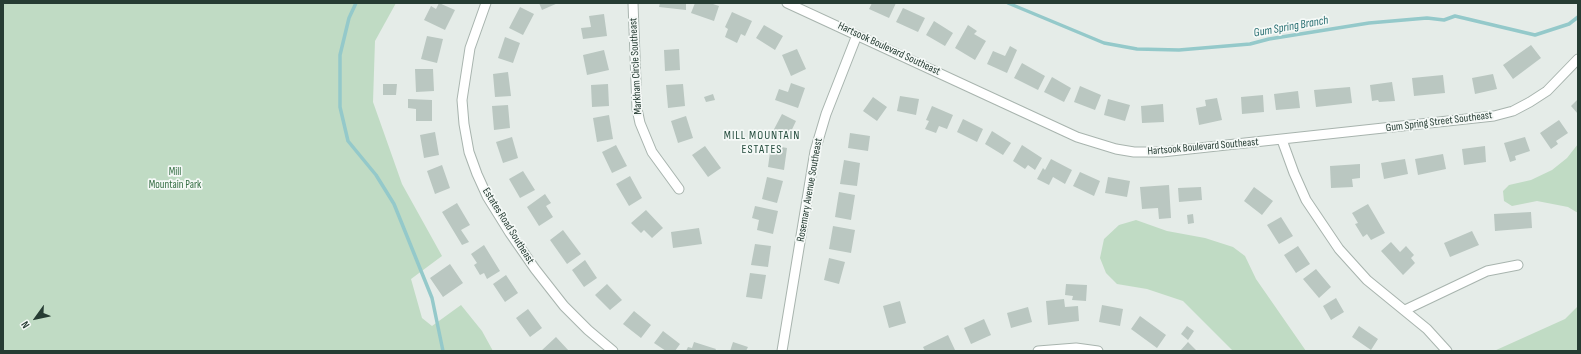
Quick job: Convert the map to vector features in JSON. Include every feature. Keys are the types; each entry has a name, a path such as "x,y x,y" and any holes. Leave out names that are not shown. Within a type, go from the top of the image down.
{"street":[{"name":"Estates Road Southeast","path":"486,3 470,48 462,100 464,124 469,152 477,174 487,196 535,269 564,306 588,330 613,351"},
{"name":"Markham Circle Southeast","path":"633,3 637,109 640,123 652,152 679,189"},
{"name":"Hartsook Boulevard Southeast","path":"787,3 1077,137 1116,149 1162,152 1282,140"},
{"name":"Rosemary Avenue Southeast","path":"782,351 815,151 826,114 857,35"},
{"name":"Gum Spring Street Southeast","path":"1282,140 1494,116 1519,108 1547,91 1578,59"},
{"path":"1282,140 1294,173 1321,225 1339,249 1362,276 1427,329 1447,351"},
{"path":"1405,310 1487,271 1518,265"},
{"path":"1038,351 1076,348 1098,351"}],"green space":[{"name":"Mill Mountain Park","path":"3,3 396,3 375,41 373,102 402,184 442,256 411,279 422,318 432,326 461,305 482,331 493,351 3,351"},
{"path":"1578,144 1578,213 1568,207 1537,201 1512,206 1504,201 1503,191 1509,185 1531,180 1552,170 1567,158"},
{"path":"1136,220 1167,231 1205,238 1233,247 1245,256 1256,279 1306,351 1233,351 1183,301 1147,289 1117,284 1106,273 1100,258 1104,239 1119,225"},
{"path":"1578,306 1578,351 1494,351 1565,319"}],"building":[{"path":"439,3 455,10 445,30 424,20 431,6 436,9"},
{"path":"539,3 558,3 542,10"},
{"path":"660,3 686,3 686,10 659,7"},
{"path":"695,3 710,3 719,6 714,21 691,13"},
{"path":"872,3 896,3 889,18 869,9"},
{"path":"520,7 534,14 523,35 509,28"},
{"path":"903,8 925,18 918,32 896,22"},
{"path":"732,12 752,21 745,36 741,34 737,43 725,37 728,29 725,27"},
{"path":"604,14 607,36 583,39 581,28 591,27 589,16"},
{"path":"934,21 953,33 945,46 926,35"},
{"path":"764,25 783,36 775,50 756,38"},
{"path":"968,25 977,31 974,34 986,41 975,60 955,48"},
{"path":"427,36 443,39 437,63 421,59"},
{"path":"505,37 520,43 513,63 498,58"},
{"path":"1531,45 1541,58 1513,79 1503,65"},
{"path":"1010,46 1017,50 1007,73 987,64 993,51 1005,56"},
{"path":"679,49 680,70 665,71 664,50"},
{"path":"797,49 806,69 791,76 782,55"},
{"path":"604,50 609,70 587,75 583,55"},
{"path":"1022,63 1045,76 1038,90 1014,78"},
{"path":"415,69 433,69 434,91 416,92"},
{"path":"508,72 511,96 495,97 493,74"},
{"path":"1493,74 1497,89 1475,94 1472,78"},
{"path":"1443,75 1445,93 1414,96 1412,78"},
{"path":"1052,77 1071,88 1064,102 1044,92"},
{"path":"1392,82 1395,101 1372,101 1370,85"},
{"path":"791,83 805,88 798,108 775,100 779,89 788,92"},
{"path":"383,84 397,84 396,95 383,95"},
{"path":"608,84 609,106 592,107 591,85"},
{"path":"683,84 685,106 668,108 666,85"},
{"path":"1080,86 1101,95 1095,110 1074,102"},
{"path":"1350,87 1352,103 1316,107 1314,90"},
{"path":"1298,91 1300,108 1276,110 1274,94"},
{"path":"713,94 715,100 706,102 704,97"},
{"path":"1263,95 1264,112 1242,114 1241,97"},
{"path":"900,96 919,99 916,115 897,111"},
{"path":"873,97 887,107 877,121 863,111"},
{"path":"1217,98 1222,120 1199,125 1196,108 1206,106 1205,100"},
{"path":"408,99 432,100 432,121 416,121 416,109 408,108"},
{"path":"1108,99 1130,105 1125,121 1104,115"},
{"path":"1578,99 1578,114 1571,106"},
{"path":"1163,104 1164,122 1142,123 1141,106"},
{"path":"508,105 510,128 494,130 492,106"},
{"path":"932,106 953,115 947,129 939,126 936,133 925,129 929,121 926,120"},
{"path":"782,114 796,121 787,140 772,133"},
{"path":"609,115 613,139 597,142 593,118"},
{"path":"686,116 693,138 678,143 671,121"},
{"path":"963,119 983,129 977,142 957,132"},
{"path":"1559,120 1568,133 1556,141 1558,144 1551,149 1540,133"},
{"path":"992,131 1011,143 1003,155 985,144"},
{"path":"435,132 439,155 424,158 420,135"},
{"path":"850,133 870,136 868,151 848,148"},
{"path":"512,137 518,158 503,163 496,142"},
{"path":"1525,137 1530,151 1515,156 1516,160 1510,162 1504,143"},
{"path":"616,145 627,166 612,173 602,152"},
{"path":"771,145 787,148 784,170 768,167"},
{"path":"1022,145 1042,158 1035,170 1028,165 1025,169 1013,161"},
{"path":"705,146 721,168 708,177 692,155"},
{"path":"1485,146 1486,162 1464,165 1462,149"},
{"path":"1443,154 1446,169 1418,175 1415,159"},
{"path":"1051,159 1072,170 1065,184 1053,177 1049,185 1037,179 1043,168 1045,170"},
{"path":"1405,159 1408,174 1384,179 1381,163"},
{"path":"844,160 860,163 857,186 840,184"},
{"path":"1360,164 1360,178 1352,179 1353,187 1331,188 1330,166"},
{"path":"442,165 450,188 435,194 427,171"},
{"path":"523,171 535,190 520,198 509,179"},
{"path":"1080,172 1100,181 1094,196 1073,186"},
{"path":"630,176 642,198 629,206 616,184"},
{"path":"767,177 783,181 777,203 762,199"},
{"path":"1108,177 1130,181 1127,197 1105,193"},
{"path":"1169,185 1171,218 1159,219 1158,208 1142,209 1140,187"},
{"path":"1201,187 1202,200 1179,202 1178,188"},
{"path":"1254,187 1273,201 1262,215 1244,201"},
{"path":"839,192 855,195 851,220 835,217"},
{"path":"545,194 551,203 546,206 553,217 539,226 527,207"},
{"path":"457,203 470,225 461,230 469,242 462,245 442,212"},
{"path":"1368,204 1385,233 1371,240 1367,234 1363,237 1355,224 1358,223 1352,213"},
{"path":"755,206 778,211 773,234 757,230 759,220 752,218"},
{"path":"646,210 663,228 652,238 644,230 641,233 631,223"},
{"path":"1531,212 1532,228 1495,231 1494,214"},
{"path":"1193,214 1194,223 1188,224 1187,215"},
{"path":"1281,217 1293,236 1279,244 1267,225"},
{"path":"833,226 855,230 851,253 829,249"},
{"path":"699,228 702,244 673,248 671,232"},
{"path":"563,230 581,254 567,264 550,240"},
{"path":"1472,231 1479,245 1450,257 1444,243"},
{"path":"1391,242 1400,252 1406,246 1414,255 1411,258 1415,263 1403,275 1381,251"},
{"path":"755,244 771,246 768,267 751,265"},
{"path":"484,245 500,271 487,279 484,273 480,275 474,265 477,263 471,254"},
{"path":"1298,246 1310,264 1296,273 1284,255"},
{"path":"829,258 845,262 839,284 824,280"},
{"path":"585,260 597,278 584,287 572,270"},
{"path":"450,264 463,283 443,297 430,278"},
{"path":"1316,269 1331,287 1319,298 1303,279"},
{"path":"750,273 766,275 762,299 746,297"},
{"path":"506,275 518,293 505,302 493,284"},
{"path":"607,284 622,300 610,310 595,295"},
{"path":"1066,284 1087,285 1086,301 1072,300 1073,296 1065,295"},
{"path":"1336,298 1344,312 1331,320 1323,306"},
{"path":"1064,299 1065,307 1078,306 1079,321 1048,325 1046,301"},
{"path":"900,301 906,323 889,328 883,306"},
{"path":"1102,305 1123,309 1120,326 1099,322"},
{"path":"1028,307 1032,322 1011,328 1007,313"},
{"path":"528,309 542,328 530,337 516,318"},
{"path":"634,311 651,325 641,338 623,324"},
{"path":"1140,316 1166,335 1157,348 1131,329"},
{"path":"984,319 991,335 971,344 964,328"},
{"path":"1187,326 1194,331 1188,340 1181,334"},
{"path":"1359,326 1378,339 1371,350 1352,337"},
{"path":"663,331 680,344 675,351 666,351 654,343"},
{"path":"948,335 955,350 925,351 923,347"},
{"path":"556,337 569,351 541,351"},
{"path":"694,342 716,349 715,351 686,351 688,347 692,348"},
{"path":"733,342 748,347 746,351 730,351"},
{"path":"1188,342 1197,351 1180,351"}],"waterway":[{"path":"356,3 349,18 340,55 340,107 348,141 376,175 394,204 432,298 443,351"},
{"name":"Gum Spring Branch","path":"1008,3 1104,43 1137,49 1179,50 1250,44 1269,39 1369,23 1427,18 1444,20 1455,16 1535,35 1569,24 1578,17"}],"district":[{"name":"MILL MOUNTAIN ESTATES","path":"762,143"}]}
